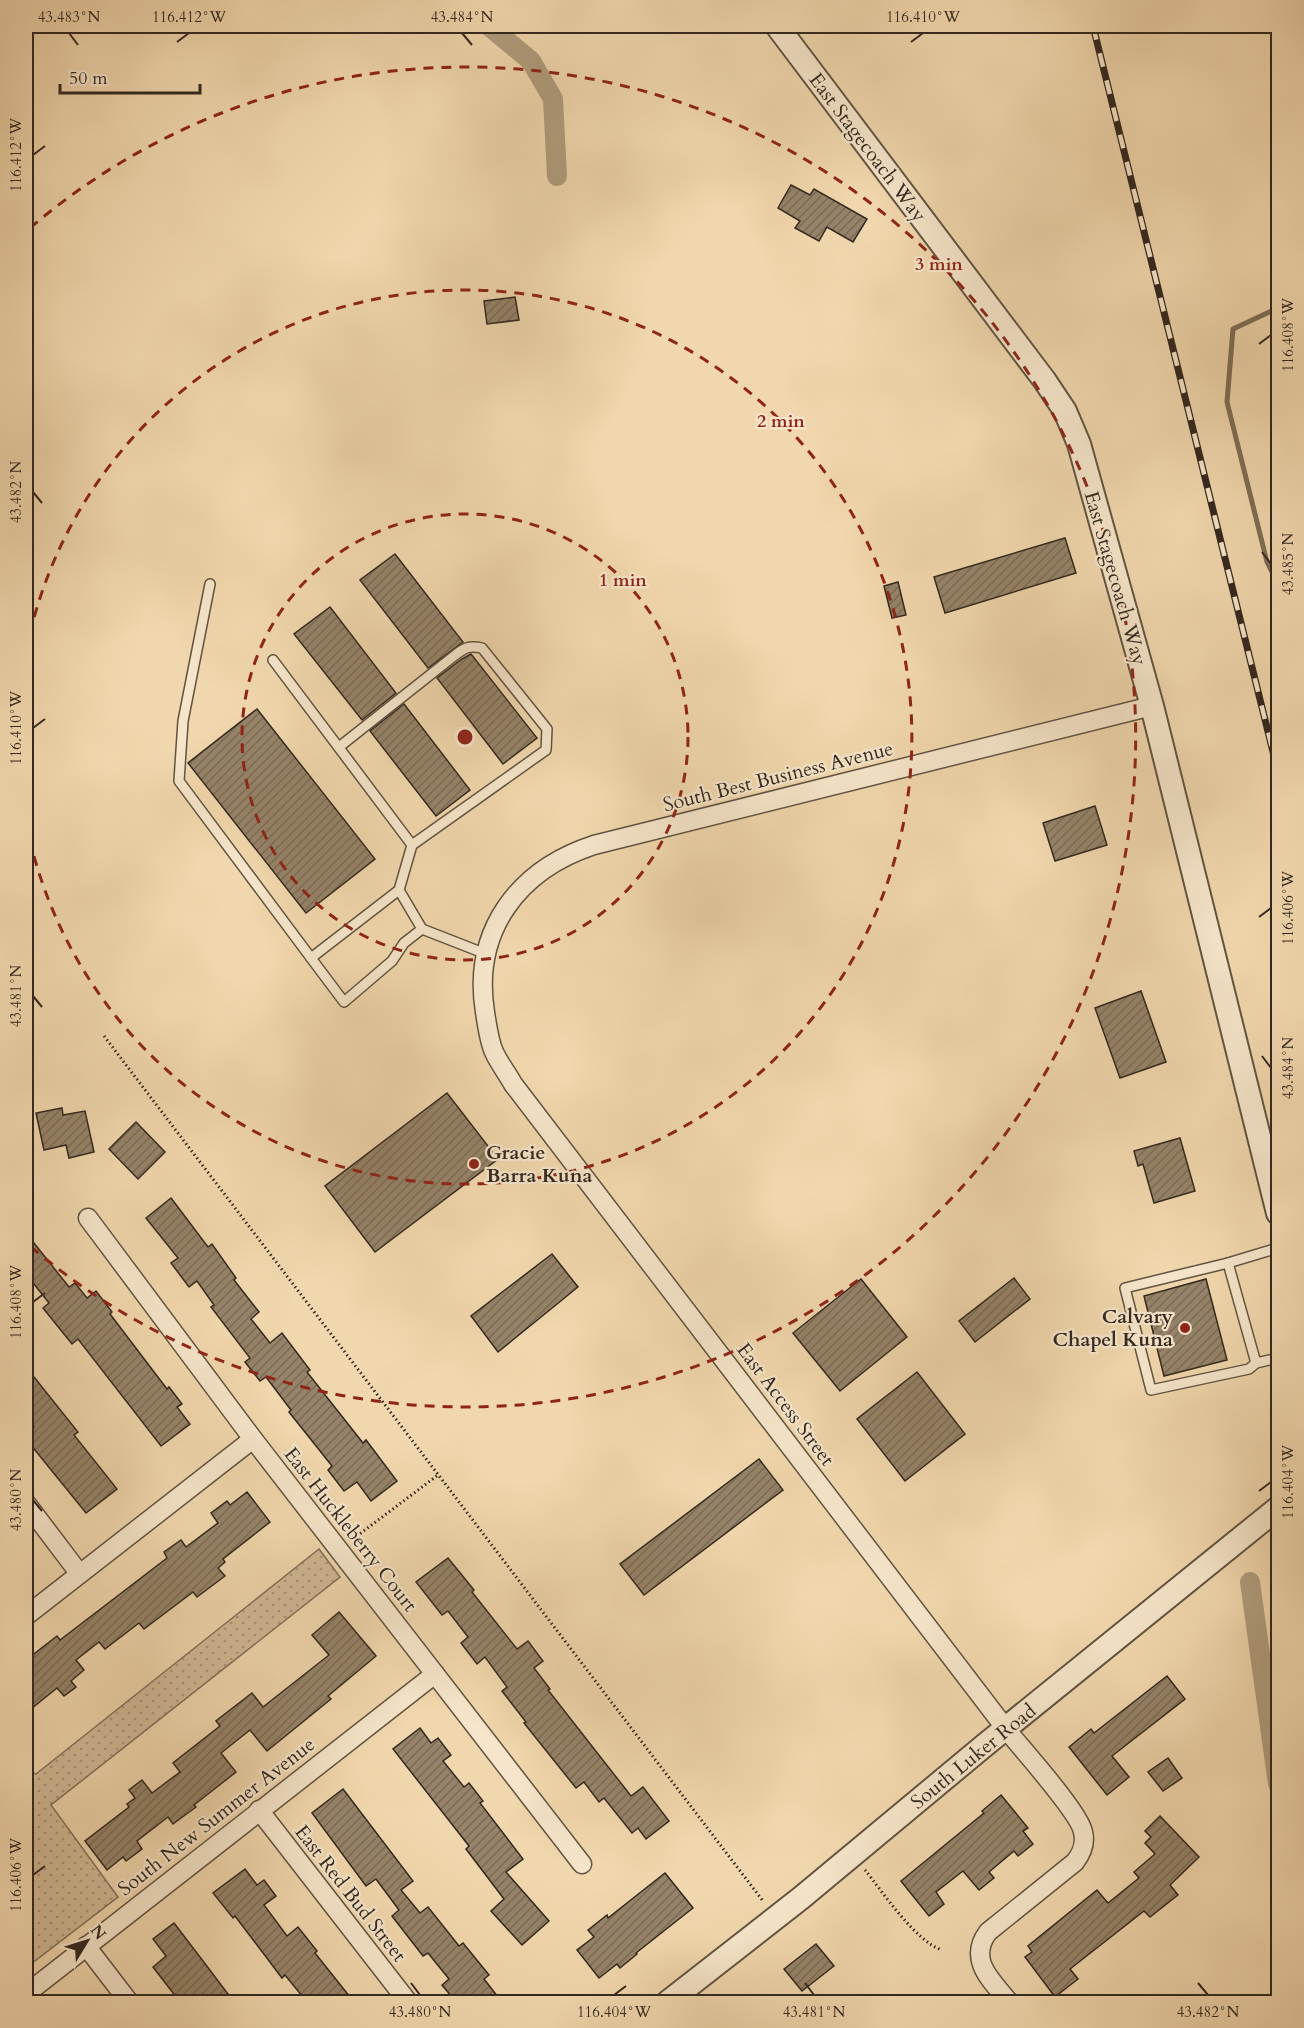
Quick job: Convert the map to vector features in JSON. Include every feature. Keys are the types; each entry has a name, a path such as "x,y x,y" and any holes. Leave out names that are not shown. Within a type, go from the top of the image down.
{"street":[{"name":"East Stagecoach Way","path":"777,26 1045,381 1065,411 1079,444 1152,706 1278,1213"},
{"name":"South Best Business Avenue","path":"483,976 486,954 498,922 517,893 542,869 572,852 1152,706"},
{"name":"East Access Street","path":"483,976 483,999 493,1051 513,1084 1006,1729 1080,1821 1084,1844 1075,1862 988,1932 982,1940 979,1950 985,1972 1009,2002"},
{"name":"East Huckleberry Court","path":"88,1218 253,1439 582,1864"},
{"path":"26,1616 253,1439"},
{"path":"26,1503 79,1573"},
{"name":"South Luker Road","path":"668,2002 801,1898 1278,1508"},
{"name":"South New Summer Avenue","path":"26,1994 435,1674"},
{"name":"East Red Bud Street","path":"259,1810 408,2002"},
{"path":"86,1946 129,2002"}],"lane":[{"path":"210,584 183,721 179,781 344,1002 392,961 404,943 422,929"},
{"path":"311,958 399,890 412,845 546,750 548,729 482,648 472,646 454,656 339,747"},
{"path":"273,660 412,845"},
{"path":"399,890 422,929 486,954"},
{"path":"1278,1248 1228,1263 1125,1288 1151,1390 1250,1369 1256,1363 1278,1358"},
{"path":"1228,1263 1256,1363"}],"path":[{"path":"104,1036 763,1901"},
{"path":"353,1539 439,1475"},
{"path":"865,1870 912,1927 926,1941 942,1950"}],"shaded area":[{"path":"319,1549 340,1577 51,1805 118,1897 31,1964 26,1958 26,1770 36,1774"}],"building":[{"path":"791,185 810,195 814,189 867,219 853,242 827,227 819,241 795,228 800,221 778,208"},
{"path":"515,297 519,320 487,324 484,301"},
{"path":"1065,538 1076,573 945,613 934,577"},
{"path":"395,554 463,642 428,668 360,580"},
{"path":"898,582 906,615 892,618 884,586"},
{"path":"330,607 396,693 362,720 294,634"},
{"path":"471,654 537,738 503,764 437,678"},
{"path":"404,704 470,790 436,816 370,731"},
{"path":"257,709 375,859 306,913 188,763"},
{"path":"1095,806 1107,845 1055,861 1043,823"},
{"path":"1141,991 1166,1062 1120,1078 1095,1008"},
{"path":"447,1093 498,1159 375,1252 325,1186"},
{"path":"62,1108 63,1115 85,1111 94,1152 69,1158 66,1145 44,1150 36,1113"},
{"path":"136,1122 165,1152 138,1179 109,1149"},
{"path":"1180,1138 1195,1191 1154,1203 1143,1164 1138,1166 1134,1151"},
{"path":"171,1198 208,1247 212,1244 236,1278 234,1280 259,1312 251,1319 270,1343 282,1333 310,1370 307,1372 363,1443 366,1440 397,1481 371,1501 357,1482 344,1491 328,1470 332,1466 289,1412 291,1410 266,1377 260,1381 245,1362 250,1358 211,1307 214,1305 197,1281 189,1287 171,1263 178,1258 146,1218"},
{"path":"26,1233 69,1287 75,1283 87,1298 96,1291 112,1312 110,1314 167,1389 169,1387 182,1404 177,1407 190,1424 161,1446 78,1339 72,1344 43,1308 49,1303 26,1274"},
{"path":"552,1254 578,1287 498,1352 471,1316"},
{"path":"1014,1278 1030,1299 975,1342 959,1321"},
{"path":"861,1279 907,1337 840,1391 793,1333"},
{"name":"Calvary Chapel Kuna","path":"1206,1279 1227,1360 1164,1376 1144,1296"},
{"path":"26,1367 78,1432 74,1435 117,1489 86,1513 26,1439 26,1434 34,1427 26,1416"},
{"path":"917,1372 965,1434 905,1481 857,1419"},
{"path":"759,1459 783,1490 644,1595 620,1564"},
{"path":"247,1492 270,1522 223,1559 225,1562 218,1568 225,1576 197,1597 193,1592 144,1629 139,1623 105,1649 99,1642 76,1660 84,1670 71,1681 76,1687 64,1696 57,1688 26,1713 26,1660 57,1636 60,1640 167,1558 164,1552 181,1540 186,1547 218,1523 211,1513 227,1501 230,1505"},
{"path":"448,1558 517,1649 528,1641 543,1661 534,1668 550,1689 548,1690 631,1796 643,1787 669,1821 646,1839 638,1828 632,1833 604,1798 599,1802 584,1782 576,1788 524,1723 526,1722 502,1691 507,1687 485,1657 477,1664 461,1643 468,1637 448,1611 442,1615 416,1582"},
{"path":"339,1612 376,1656 328,1696 331,1699 267,1751 250,1730 221,1753 236,1772 173,1824 168,1817 137,1841 142,1849 126,1861 123,1857 107,1870 85,1841 129,1807 127,1804 135,1798 129,1790 142,1780 152,1793 180,1772 173,1763 220,1726 216,1721 252,1693 263,1707 329,1655 312,1635"},
{"path":"1167,1676 1185,1699 1112,1756 1129,1777 1107,1795 1069,1747 1091,1729 1094,1733"},
{"path":"420,1728 431,1743 438,1738 451,1755 443,1761 464,1787 469,1783 483,1801 480,1803 523,1859 506,1872 549,1921 522,1945 491,1911 504,1899 466,1849 469,1846 393,1749"},
{"path":"1168,1758 1182,1778 1163,1791 1148,1772"},
{"path":"343,1789 413,1881 401,1890 420,1913 428,1907 459,1946 463,1943 489,1975 484,1979 502,2002 456,2002 442,1985 449,1979 428,1953 423,1956 392,1916 399,1910 376,1879 366,1886 312,1813"},
{"path":"1001,1795 1028,1828 1023,1831 1033,1844 1018,1856 1014,1851 989,1872 994,1878 979,1890 963,1871 936,1892 944,1904 929,1916 901,1881 984,1813 982,1811"},
{"path":"1160,1816 1199,1857 1170,1885 1178,1895 1150,1917 1144,1911 1070,1969 1078,1979 1055,1997 1025,1957 1032,1952 1028,1946 1097,1890 1108,1903 1139,1878 1134,1872 1155,1854 1145,1843 1151,1837 1145,1831"},
{"path":"245,1869 257,1885 264,1880 276,1896 264,1905 287,1936 298,1927 317,1951 315,1953 354,2002 307,2002 285,1975 282,1978 235,1916 233,1918 213,1893"},
{"path":"665,1873 693,1908 620,1968 617,1964 599,1978 577,1950 594,1937 588,1930 607,1915 608,1918"},
{"path":"174,1923 234,2002 180,2002 153,1967 166,1956 153,1939"},
{"path":"816,1944 834,1966 802,1991 784,1969"}],"waterway":[{"path":"489,26 531,61 553,99 557,176"},
{"path":"1278,308 1233,329 1227,402 1267,562 1278,584"},
{"path":"1250,1582 1278,1784"}],"railway":[{"path":"1093,26 1278,772"}],"place":[{"name":"Gracie Barra Kuna","path":"474,1164"},
{"name":"Calvary Chapel Kuna","path":"1185,1328"}]}
